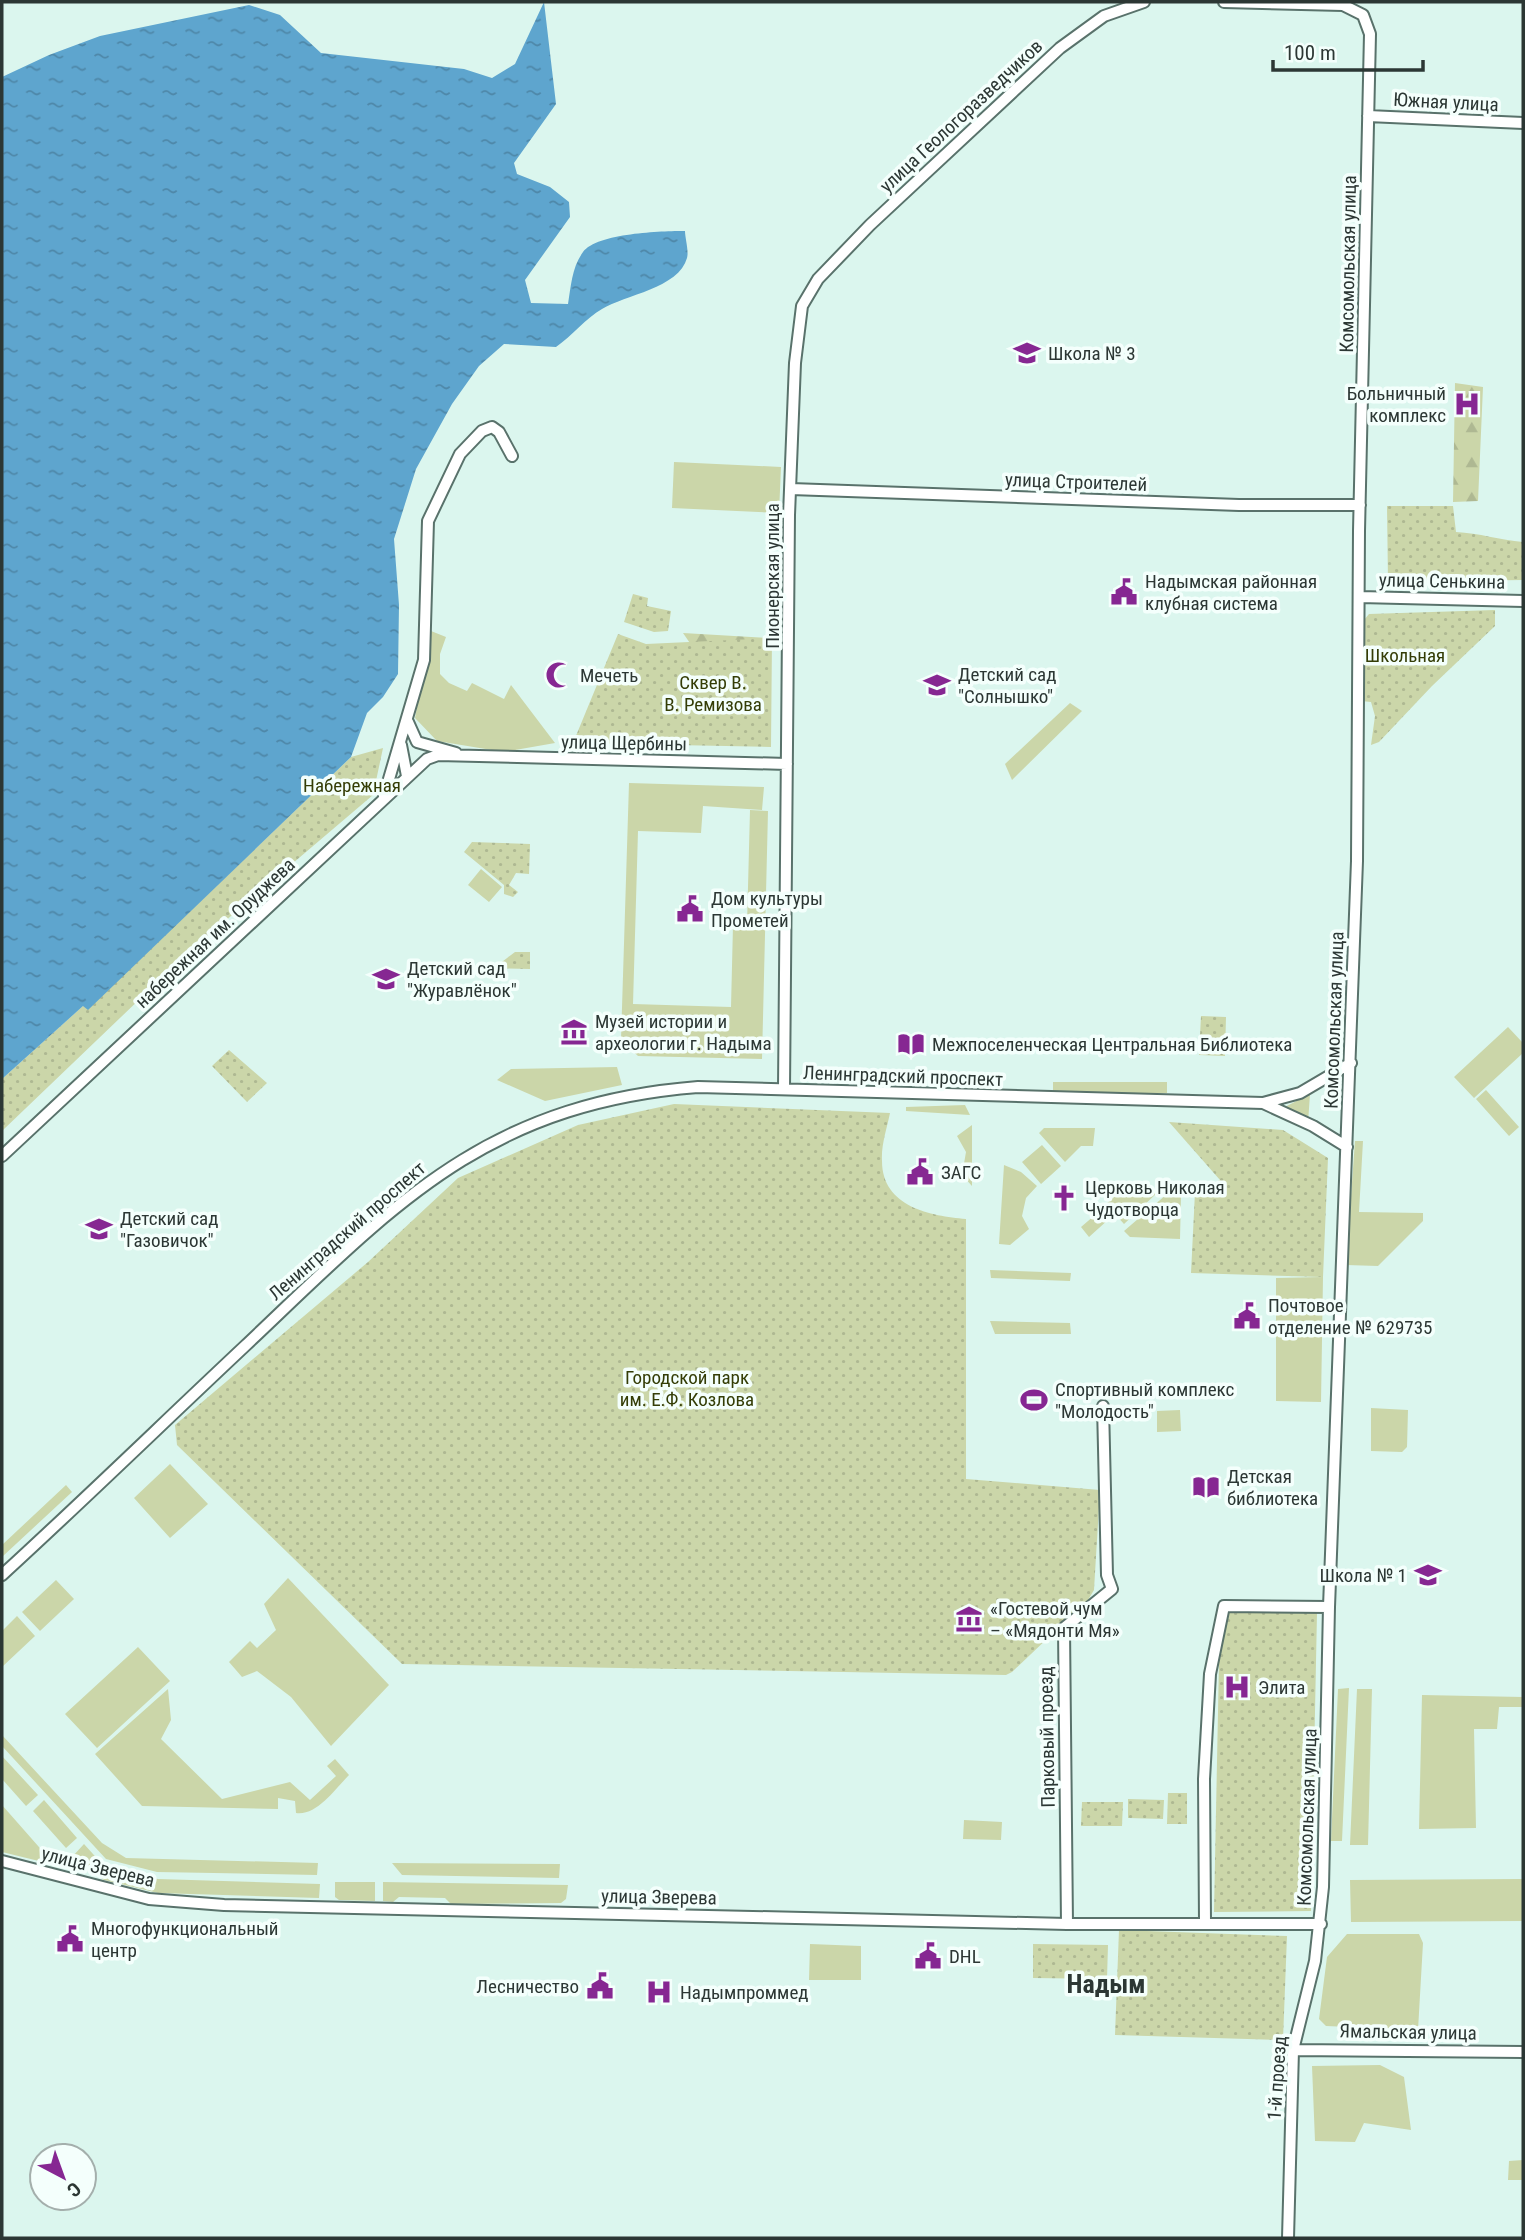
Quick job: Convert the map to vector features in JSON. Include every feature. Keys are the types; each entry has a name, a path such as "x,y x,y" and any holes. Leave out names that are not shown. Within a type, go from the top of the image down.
{"street":[{"name":"улица Геологоразведчиков","path":"818,279 870,225 1060,48 1118,8 1144,2"},
{"path":"1224,2 1354,8 1363,15 1370,34 1368,116"},
{"name":"Южная улица","path":"1368,116 1523,123"},
{"name":"Комсомольская улица","path":"1321,1924 1329,1607 1351,1063 1368,116"},
{"name":"Пионерская улица","path":"784,1089 791,489 798,324 802,306 818,279"},
{"path":"383,799 424,660 428,521 460,454 482,431 492,427 499,432 512,456"},
{"name":"улица Строителей","path":"791,489 1238,505 1360,505"},
{"name":"улица Сенькина","path":"1360,597 1523,601"},
{"path":"408,719 410,731 417,742 442,747 460,756"},
{"path":"402,737 401,758 407,776"},
{"name":"набережная им. Оруджева","path":"2,1156 407,776 432,756 460,756"},
{"name":"улица Щербины","path":"460,756 787,764"},
{"path":"1263,1104 1300,1093 1351,1063"},
{"name":"Ленинградский проспект","path":"2,1575 399,1203 444,1169 513,1132 552,1115 656,1090 698,1087 1263,1104"},
{"path":"1263,1104 1313,1126 1347,1147"},
{"name":"Парковый проезд","path":"1067,1924 1064,1628 1112,1589 1107,1575 1103,1406"},
{"path":"1205,1922 1204,1779 1210,1674 1224,1606 1329,1607"},
{"name":"улица Зверева","path":"2,1861 140,1897 192,1903 1067,1924 1321,1924"},
{"name":"1-й проезд","path":"1288,2238 1293,2050 1321,1924"},
{"name":"Ямальская улица","path":"1293,2050 1523,2052"}],"green space":[{"path":"1455,383 1483,387 1478,501 1453,502"},
{"path":"674,462 781,467 779,513 672,508"},
{"path":"1387,506 1453,506 1456,532 1523,542 1523,580 1388,582"},
{"path":"633,594 648,598 647,606 671,611 668,631 654,632 624,622"},
{"name":"Школьная","path":"1495,610 1495,626 1432,686 1379,742 1371,745 1375,716 1371,702 1361,701 1364,620 1369,614"},
{"path":"431,631 446,637 440,654 440,674 449,683 467,691 472,683 504,699 511,685 555,743 504,752 437,741 415,718"},
{"path":"683,633 768,638 718,684"},
{"name":"Сквер В. В. Ремизова","path":"618,634 646,644 772,638 771,747 573,743"},
{"path":"1070,703 1082,711 1012,780 1005,764"},
{"name":"Набережная","path":"383,748 373,795 191,950 2,1131 2,1079 84,1005 88,1009 351,757"},
{"path":"629,783 764,787 762,810 703,806 701,833 638,831 633,1004 731,1007 733,925 747,925 750,810 768,811 762,1059 638,1056 621,1040"},
{"path":"472,842 530,844 529,874 516,873 509,885 518,892 513,897 504,894 504,885 464,852"},
{"path":"481,869 502,887 489,902 468,885"},
{"path":"515,952 530,952 530,969 494,968"},
{"path":"1201,1016 1226,1017 1225,1056 1199,1055"},
{"path":"1508,1027 1523,1043 1523,1053 1474,1098 1454,1077"},
{"path":"229,1050 267,1083 247,1102 212,1066"},
{"path":"617,1067 622,1085 545,1101 497,1080 511,1069"},
{"path":"1053,1082 1167,1082 1167,1093 1053,1094"},
{"path":"1486,1090 1519,1127 1509,1136 1476,1099"},
{"path":"1310,1094 1308,1123 1281,1109"},
{"name":"Городской парк им. Е.Ф. Козлова","path":"674,1104 890,1113 882,1161 884,1177 890,1189 899,1199 911,1206 938,1215 966,1219 966,1479 1100,1490 1094,1590 1088,1600 1012,1672 1006,1675 402,1664 177,1445 175,1425 368,1262 458,1178 578,1125"},
{"path":"965,1105 970,1115 906,1111 906,1107"},
{"path":"1169,1122 1283,1130 1328,1158 1323,1277 1191,1273 1195,1192 1220,1180"},
{"path":"972,1125 972,1186 962,1175 966,1152 957,1136"},
{"path":"1044,1128 1095,1128 1093,1146 1081,1146 1065,1162 1039,1133"},
{"path":"1355,1141 1363,1141 1359,1212 1423,1213 1423,1221 1378,1266 1346,1265"},
{"path":"1042,1145 1061,1166 1041,1184 1022,1162"},
{"path":"1004,1165 1021,1172 1037,1186 1026,1198 1022,1216 1029,1229 1010,1245 999,1244"},
{"path":"1122,1190 1157,1193 1124,1224 1106,1204"},
{"path":"1167,1194 1181,1194 1180,1239 1130,1237 1124,1231"},
{"path":"1102,1209 1109,1219 1089,1237 1081,1227"},
{"path":"990,1270 1071,1273 1070,1281 991,1278"},
{"path":"1323,1277 1321,1402 1276,1401 1276,1278"},
{"path":"990,1321 1070,1323 1071,1334 995,1334"},
{"path":"1371,1408 1408,1410 1407,1447 1402,1452 1371,1451"},
{"path":"1180,1410 1181,1431 1157,1432 1157,1411"},
{"path":"170,1464 208,1504 170,1538 134,1498"},
{"path":"66,1485 72,1492 2,1557 2,1545"},
{"path":"288,1578 389,1685 331,1746 291,1697 257,1671 242,1677 229,1662 250,1641 257,1648 276,1630 264,1604"},
{"path":"56,1580 74,1599 40,1631 22,1612"},
{"path":"1220,1611 1317,1613 1311,1911 1214,1912"},
{"path":"17,1616 35,1636 2,1667 2,1631"},
{"path":"138,1647 170,1681 97,1748 65,1714"},
{"path":"1349,1688 1342,1841 1331,1841 1338,1689"},
{"path":"168,1689 171,1720 161,1739 222,1799 290,1782 310,1800 336,1776 327,1766 335,1759 349,1775 318,1806 304,1813 296,1813 295,1801 278,1798 278,1809 142,1806 95,1754"},
{"path":"1357,1689 1372,1689 1368,1845 1350,1845"},
{"path":"1422,1695 1523,1697 1523,1707 1499,1707 1497,1729 1474,1729 1476,1828 1419,1829"},
{"path":"2,1735 102,1843 126,1858 318,1863 317,1875 157,1872 106,1859 2,1746"},
{"path":"2,1756 38,1795 26,1806 2,1779"},
{"path":"1168,1793 1187,1793 1187,1824 1167,1824"},
{"path":"1128,1799 1164,1800 1163,1819 1128,1818"},
{"path":"44,1800 77,1838 66,1848 33,1811"},
{"path":"1082,1802 1123,1802 1122,1826 1081,1826"},
{"path":"2,1805 46,1855 43,1862 2,1852"},
{"path":"964,1820 1002,1822 1001,1840 963,1839"},
{"path":"84,1844 102,1864 158,1879 320,1884 319,1898 158,1893 104,1880 72,1857"},
{"path":"392,1863 560,1864 559,1878 402,1875"},
{"path":"1523,1879 1523,1921 1351,1922 1350,1880"},
{"path":"335,1882 375,1882 375,1901 339,1900 335,1897"},
{"path":"383,1882 568,1885 566,1899 561,1903 451,1904 445,1898 399,1897 393,1902 383,1901"},
{"path":"1119,1930 1287,1936 1283,2040 1115,2035"},
{"path":"1347,1934 1419,1934 1423,1943 1418,2030 1326,2026 1319,2019 1327,1957"},
{"path":"810,1944 861,1946 861,1980 809,1980"},
{"path":"1033,1944 1108,1945 1107,1979 1033,1978"},
{"path":"1380,2065 1404,2077 1411,2130 1364,2123 1355,2142 1315,2141 1312,2066"},
{"path":"1523,2160 1523,2180 1508,2180 1509,2161"}],"water":[{"path":"544,2 556,104 514,163 517,174 550,187 569,202 570,217 525,280 531,303 568,304 574,270 583,252 590,246 615,237 685,231 687,258 682,268 663,284 602,309 556,347 504,344 479,366 452,404 416,469 394,539 399,605 398,674 383,697 367,713 351,757 88,1010 83,1006 2,1079 2,77 49,55 100,36 249,5 280,15 321,53 464,69 492,78 515,64"}],"place":[{"name":"Школа № 3","path":"1027,353"},
{"name":"Больничный комплекс","path":"1467,404"},
{"name":"Надымская районная клубная система","path":"1124,592"},
{"name":"Мечеть","path":"559,675"},
{"name":"Детский сад \"Солнышко\"","path":"937,685"},
{"name":"Дом культуры Прометей","path":"690,909"},
{"name":"Детский сад \"Журавлёнок\"","path":"386,979"},
{"name":"Музей истории и археологии г. Надыма","path":"574,1032"},
{"name":"Межпоселенческая Центральная Библиотека","path":"911,1044"},
{"name":"ЗАГС","path":"920,1172"},
{"name":"Церковь Николая Чудотворца","path":"1064,1198"},
{"name":"Детский сад \"Газовичок\"","path":"99,1229"},
{"name":"Почтовое отделение № 629735","path":"1247,1316"},
{"name":"Спортивный комплекс \"Молодость\"","path":"1034,1400"},
{"name":"Детская библиотека","path":"1206,1487"},
{"name":"Школа № 1","path":"1428,1575"},
{"name":"«Гостевой чум – «Мядонти Мя»","path":"969,1619"},
{"name":"Элита","path":"1237,1687"},
{"name":"Многофункциональный центр","path":"70,1939"},
{"name":"DHL","path":"928,1956"},
{"name":"Лесничество","path":"600,1986"},
{"name":"Надымпроммед","path":"659,1992"}],"district":[{"name":"Надым","path":"1106,1984"}]}
